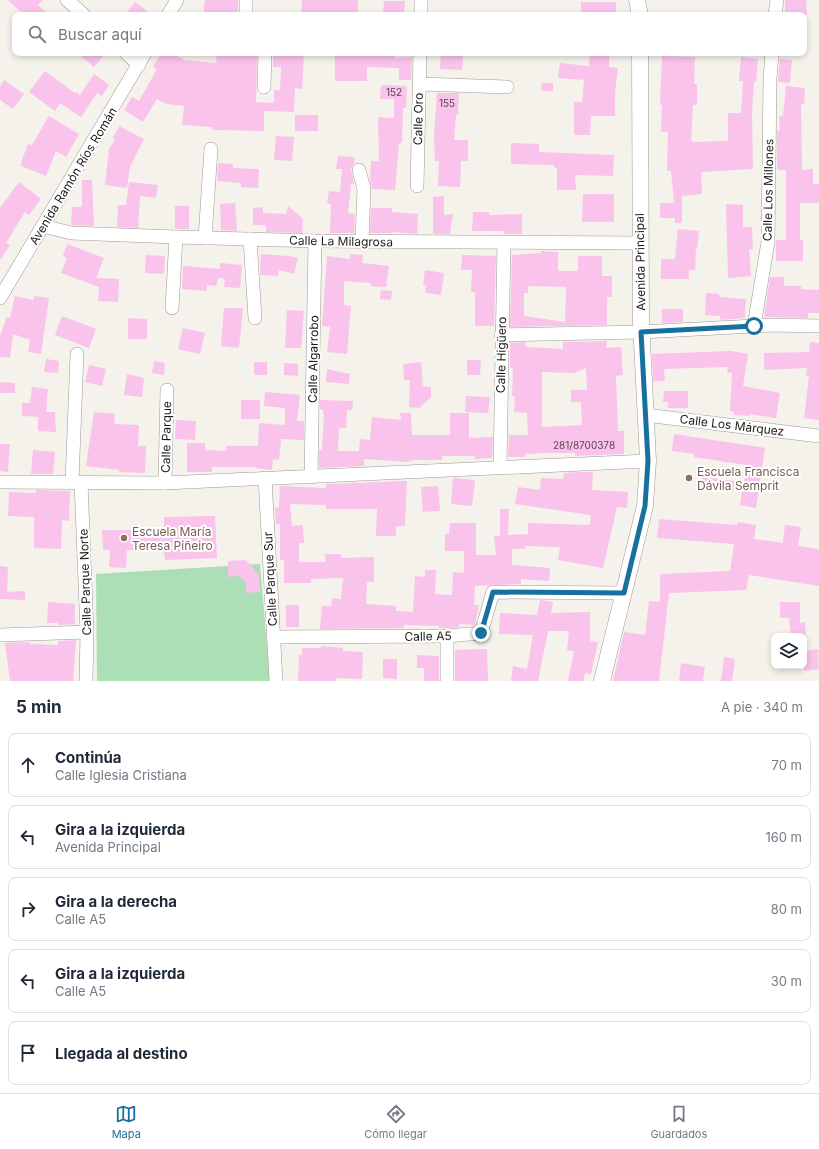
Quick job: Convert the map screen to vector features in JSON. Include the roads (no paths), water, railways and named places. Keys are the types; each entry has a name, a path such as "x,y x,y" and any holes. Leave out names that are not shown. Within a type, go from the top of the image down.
{"street":[{"path":"67,0 81,12"},
{"path":"170,12 177,0"},
{"path":"246,0 246,12"},
{"path":"421,0 421,12"},
{"path":"637,0 639,12"},
{"path":"776,12 777,0"},
{"path":"129,56 138,64"},
{"name":"Avenida Ramón Ríos Román","path":"0,298 143,56"},
{"path":"264,87 265,56"},
{"name":"Calle Oro","path":"417,186 420,56"},
{"name":"Avenida Principal","path":"602,681 645,506 648,461 641,332 640,56"},
{"name":"Calle Los Millones","path":"754,326 768,242 770,79 772,56"},
{"path":"419,84 507,87"},
{"path":"205,238 211,149"},
{"path":"359,170 364,189 362,241"},
{"name":"Calle La Milagrosa","path":"43,226 71,233 205,238 315,241 640,243"},
{"path":"172,308 176,237"},
{"path":"250,239 255,318"},
{"name":"Calle Algarrobo","path":"311,477 315,241"},
{"name":"Calle Higüero","path":"500,467 501,335 504,242"},
{"path":"501,335 641,332 754,326 819,326"},
{"name":"Calle Parque Norte","path":"77,354 76,482 87,632 86,681"},
{"name":"Calle Parque","path":"165,484 167,390"},
{"name":"Calle Los Márquez","path":"645,415 819,436"},
{"path":"0,482 165,484 265,478 648,461"},
{"name":"Calle Parque Sur","path":"265,478 276,681"},
{"name":"Calle A5","path":"274,637 447,636 481,633 493,592 624,593"},
{"path":"0,634 87,632"},
{"path":"447,636 448,681"}],"place":[{"name":"Escuela Francisca Dávila Semprit","path":"689,478"},
{"name":"Escuela María Teresa Piñeiro","path":"124,538"}]}
